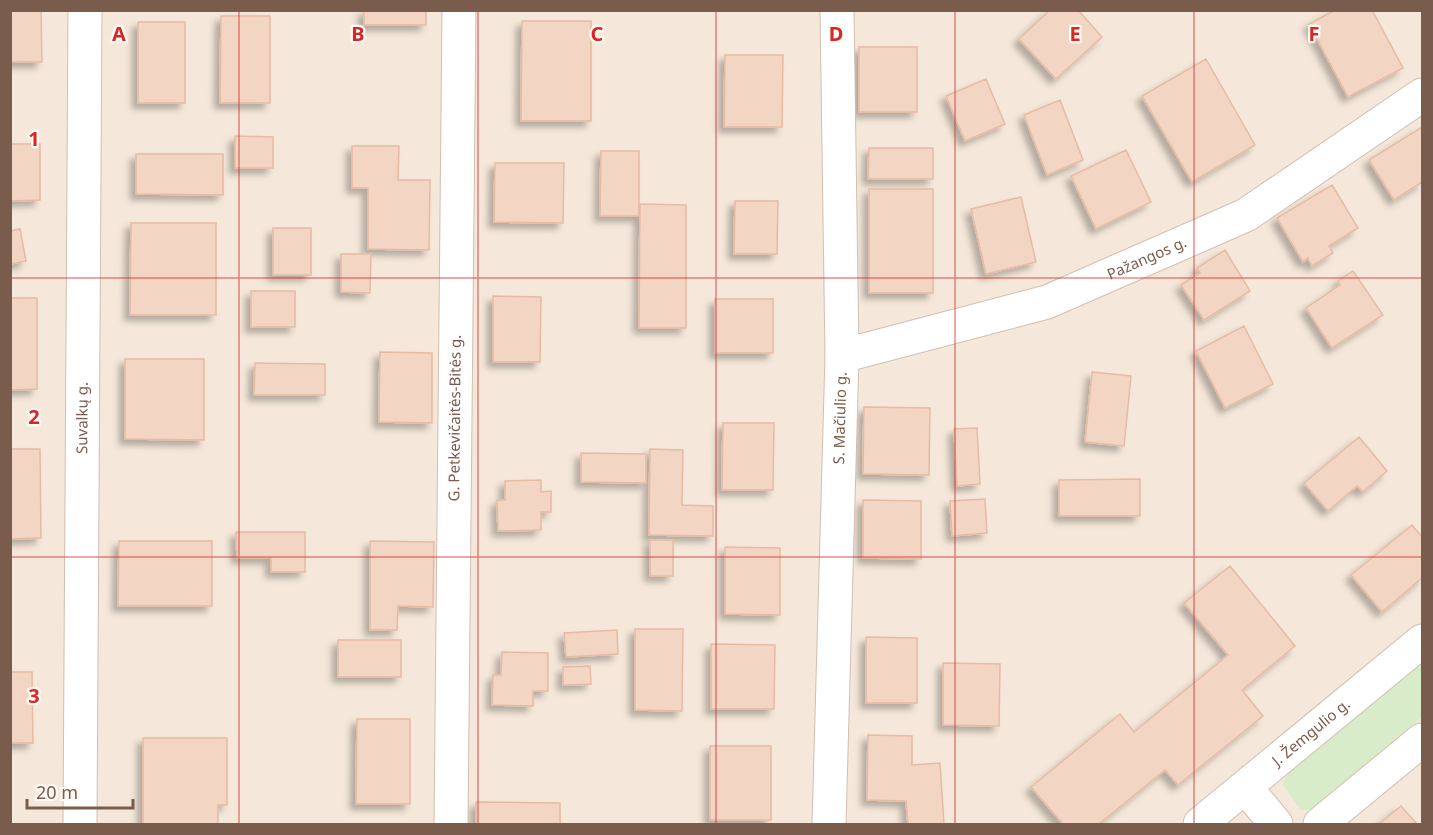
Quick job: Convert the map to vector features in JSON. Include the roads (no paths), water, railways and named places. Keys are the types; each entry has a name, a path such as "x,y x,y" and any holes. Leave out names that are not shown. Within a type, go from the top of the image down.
{"street":[{"name":"Suvalkų g.","path":"80,825 85,10"},
{"name":"G. Petkevičaitės-Bitės g.","path":"451,825 459,10"},
{"name":"S. Mačiulio g.","path":"829,825 842,356 837,10"},
{"name":"Pažangos g.","path":"842,356 1047,302 1246,215 1422,95"},
{"name":"J. Žemgulio g.","path":"1200,825 1422,641"},
{"path":"1320,825 1422,740"},
{"path":"1246,788 1276,825"}]}
